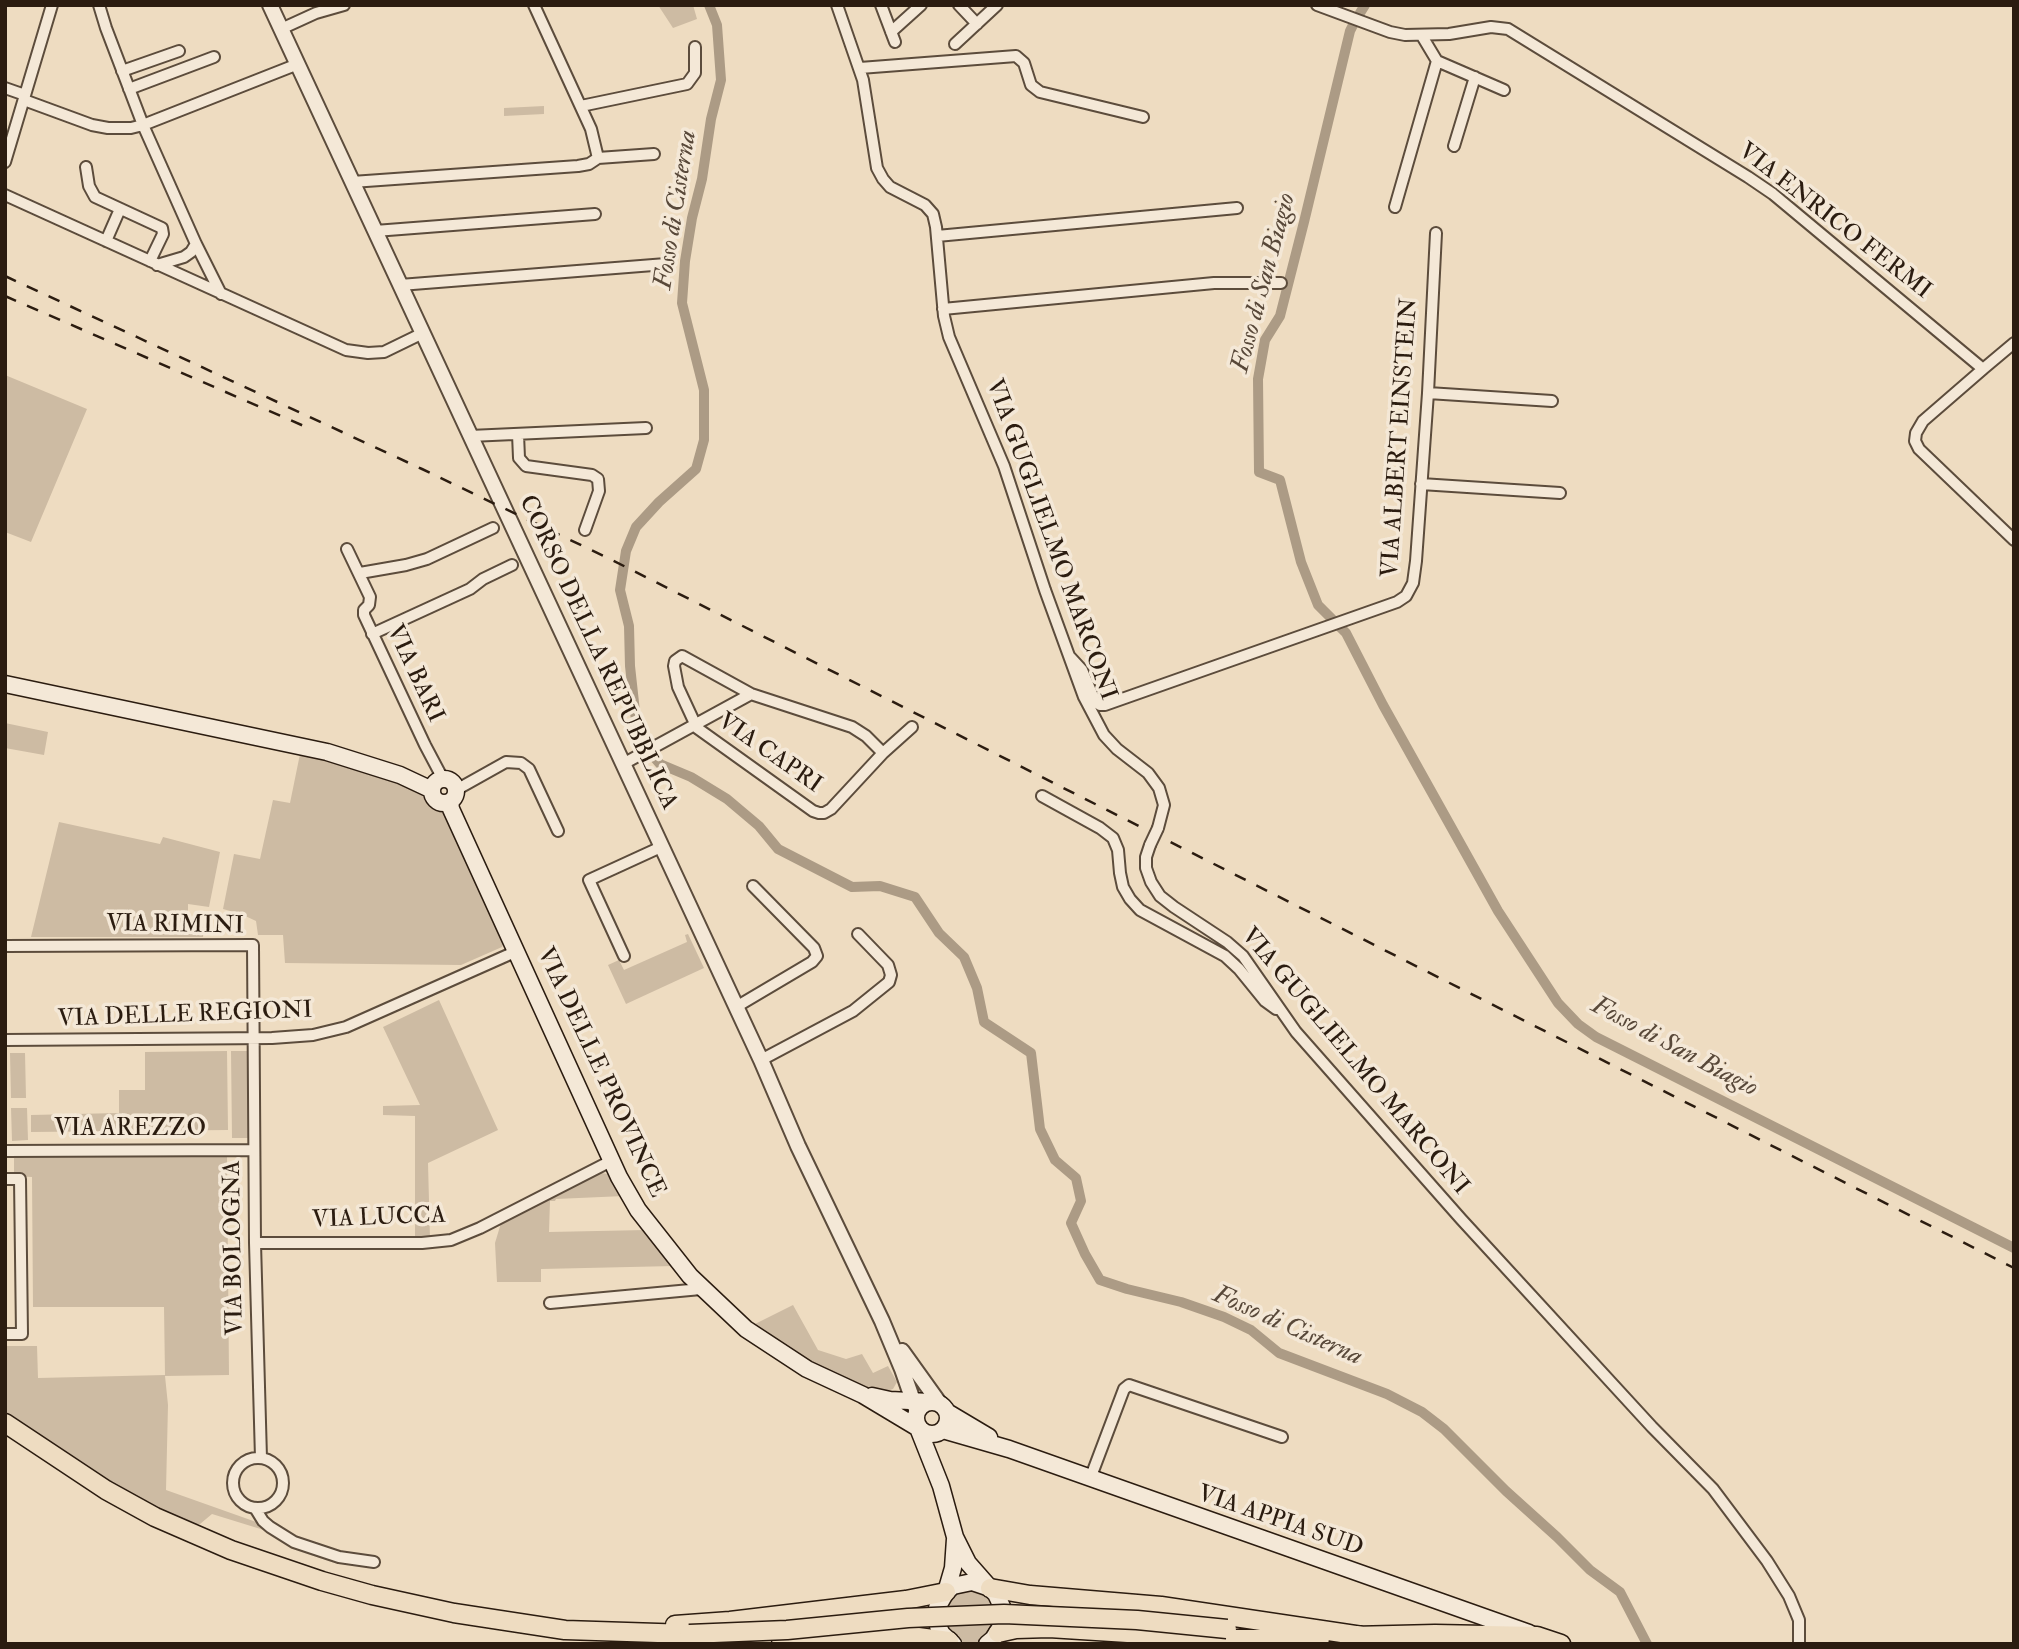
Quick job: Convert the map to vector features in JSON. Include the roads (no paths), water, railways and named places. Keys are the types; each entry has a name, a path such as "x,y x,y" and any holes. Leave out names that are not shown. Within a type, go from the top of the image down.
{"main road":[{"path":"5,684 327,752 437,784 433,797 439,802 453,796"},
{"name":"VIA DELLE PROVINCE","path":"453,796 452,809 611,1161 624,1188 669,1252 701,1289 736,1321 770,1346 818,1375 863,1395 927,1410"},
{"name":"VIA DELLE PROVINCE","path":"863,1395 927,1410"},
{"path":"927,1410 948,1422 940,1432 942,1486"},
{"path":"927,1410 955,1537 968,1563 996,1594 1003,1609 1002,1625 993,1640"},
{"name":"VIA APPIA SUD","path":"1009,1450 927,1410 927,1434 940,1432 1009,1450 1537,1636"},
{"path":"5,1423 137,1507 242,1554 322,1581 463,1615 651,1644"},
{"path":"951,1642 942,1634 936,1617 953,1568 955,1537"},
{"path":"565,1630 730,1621 906,1601 946,1592 962,1583 982,1584 990,1588 1030,1595 1170,1607 1362,1636"},
{"path":"565,1630 690,1634 788,1630 922,1617 1015,1614 1137,1620 1288,1634 1362,1636"},
{"path":"993,1640 1016,1629 1049,1628 1264,1640 1446,1634 1537,1636 1561,1644"},
{"path":"781,1644 898,1636 926,1637 951,1642"}],"street":[{"path":"5,162 52,5"},
{"path":"99,5 143,125 221,294"},
{"name":"CORSO DELLA REPUBBLICA","path":"270,5 902,1369 927,1410"},
{"path":"281,29 321,11 344,5"},
{"path":"534,5 594,138 598,158"},
{"name":"VIA GUGLIELMO MARCONI","path":"837,5 860,68 880,175 892,189 928,207 934,218 943,309 949,337 1000,455 1084,698 1101,732 1148,773 1161,791 1164,809 1146,858 1151,882 1157,892 1174,907 1239,952 1296,1032 1461,1219 1652,1427 1713,1489 1786,1590 1799,1620 1799,1644"},
{"path":"881,5 893,37 922,5"},
{"path":"958,5 977,24"},
{"path":"955,44 997,5"},
{"name":"VIA ENRICO FERMI","path":"1317,5 1390,32 1422,36 1462,33 1491,27 1512,31 1761,186 1983,369"},
{"path":"1422,36 1437,61 1504,90"},
{"path":"580,106 687,84 695,74 695,47"},
{"path":"122,71 180,51"},
{"path":"860,68 1016,56 1024,63 1030,82 1038,90 1143,117"},
{"path":"129,89 214,57"},
{"path":"1395,207 1437,61"},
{"path":"5,88 98,127 121,129 143,125 298,64"},
{"path":"1454,146 1475,77"},
{"path":"352,182 578,166 589,164 598,158 654,154"},
{"path":"86,167 93,195 162,228 163,234 154,263"},
{"path":"5,195 344,349 354,352 384,352 423,333"},
{"path":"937,236 1237,208"},
{"path":"106,241 120,209"},
{"path":"375,231 595,214"},
{"name":"VIA ALBERT EINSTEIN","path":"1068,656 1082,670 1095,701 1105,705 1399,601 1409,593 1414,577 1428,393 1436,233"},
{"path":"154,263 184,257 196,244"},
{"path":"400,285 666,264"},
{"path":"943,309 1214,282 1281,283"},
{"path":"2014,343 1923,421 1916,432 1915,441 1919,449 2014,540"},
{"path":"1428,393 1552,401"},
{"path":"470,436 646,428"},
{"path":"518,434 519,458 526,466 592,475 598,479 599,491 585,530"},
{"path":"1421,484 1560,493"},
{"path":"360,573 427,559 493,528"},
{"name":"VIA BARI","path":"347,549 371,600 363,612 425,745 437,784"},
{"path":"372,634 470,589 483,579 512,565"},
{"path":"694,725 678,687 674,666 682,656 751,694 847,725 866,736 883,753"},
{"path":"623,764 751,694"},
{"name":"VIA CAPRI","path":"694,725 714,742 819,813 827,812 833,807 883,753 912,727"},
{"path":"453,796 506,762 521,763 529,769 558,831"},
{"path":"1042,796 1113,838 1118,846 1119,873 1123,887 1140,909 1225,956 1265,1001 1282,1012"},
{"path":"624,956 589,880 661,846"},
{"path":"736,1007 813,962 817,956 814,947 753,886"},
{"path":"761,1060 848,1014 872,998 889,982 891,975 888,965 858,934"},
{"name":"VIA RIMINI","path":"5,947 253,945 254,1038"},
{"name":"VIA DELLE REGIONI","path":"5,1040 301,1037 346,1027 517,951"},
{"name":"VIA BOLOGNA","path":"254,1038 261,1458"},
{"name":"VIA AREZZO","path":"5,1151 254,1150"},
{"name":"VIA LUCCA","path":"256,1243 422,1243 451,1240 611,1161"},
{"path":"5,1179 20,1179 22,1334 5,1334"},
{"path":"550,1303 701,1289"},
{"name":"CORSO DELLA REPUBBLICA","path":"882,1321 923,1383 927,1410"},
{"path":"890,1400 900,1385 902,1369"},
{"path":"1090,1479 1124,1389 1129,1385 1282,1437"},
{"path":"261,1458 277,1465 284,1481 283,1490 272,1505 255,1508 240,1501 233,1485 238,1468 244,1462 261,1458"},
{"path":"255,1508 270,1527 298,1544 339,1557 374,1562"}],"waterway":[{"name":"Fosso di Cisterna","path":"709,5 717,25 721,80 692,218 682,303 704,390 704,440 696,469 636,527 626,551 620,590 629,626 630,666 638,739 660,764 691,777 727,799 759,826 778,849 852,887 880,886 915,897 939,933 964,957 977,988 984,1022 1031,1053 1040,1129 1055,1160 1076,1178 1081,1201 1071,1223 1100,1280 1224,1317 1251,1330 1279,1353 1387,1394 1422,1412 1444,1429 1590,1570 1620,1592 1647,1644"},
{"name":"Fosso di San Biagio","path":"1360,13 1365,5"},
{"name":"Fosso di San Biagio","path":"1332,619 1318,605 1301,562 1280,480 1259,472 1258,379 1265,340 1280,316 1350,31 1355,21"},
{"name":"Fosso di San Biagio","path":"1339,626 1346,633 1498,911 1558,1003 1578,1024 1596,1037 2014,1248"}],"railway":[{"path":"5,276 610,559 2014,1268"},
{"path":"5,296 313,430"}]}
